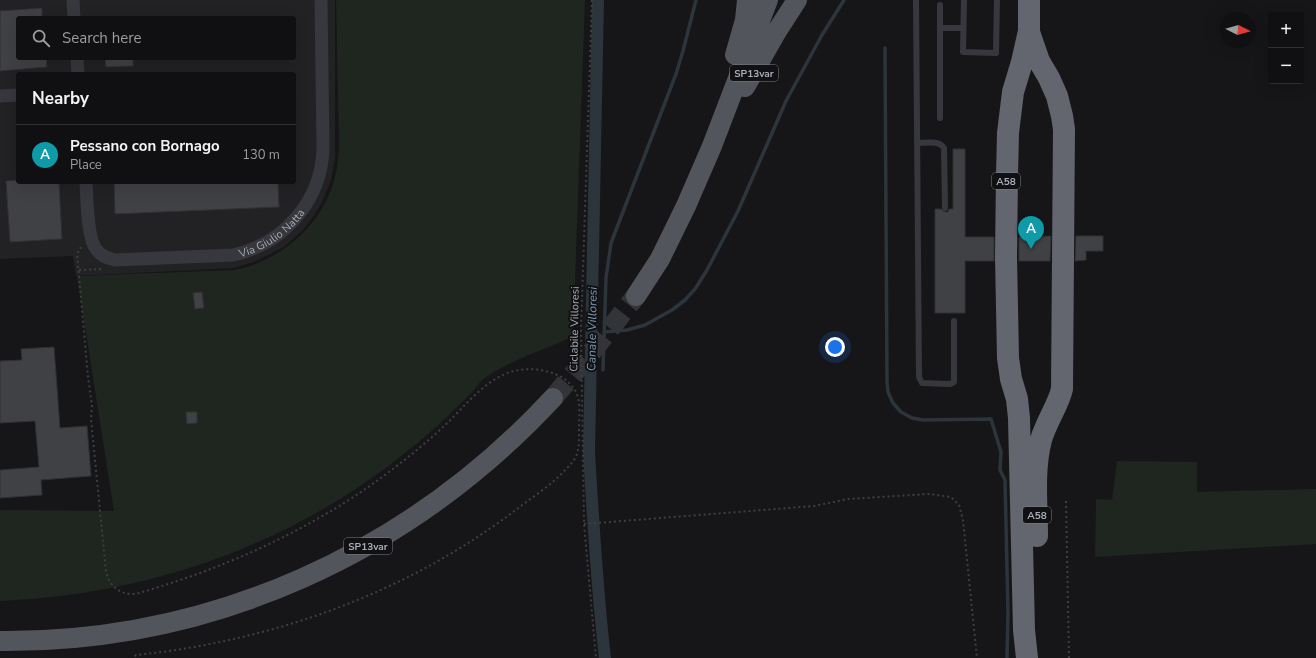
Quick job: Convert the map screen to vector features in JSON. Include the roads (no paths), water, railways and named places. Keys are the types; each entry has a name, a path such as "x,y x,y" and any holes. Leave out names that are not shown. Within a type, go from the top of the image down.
{"highway":[{"name":"A58","path":"1030,0 1029,30 1011,104 1006,175 1008,358 1017,399 1019,418 1024,630 1032,656"},
{"name":"A58","path":"1029,30 1039,61 1057,96 1064,129 1062,388 1043,433 1039,447 1037,466 1032,656"}],"main road":[{"name":"SP13var","path":"712,146 726,84 745,20 747,0"},
{"name":"SP13var","path":"636,296 660,259 712,146 768,0"},
{"name":"SP13var","path":"712,146 777,31 797,0"},
{"name":"SP13var","path":"0,641 74,638 117,633 160,625 230,606 304,578 336,563 374,542 447,494 507,444 553,398"}],"street":[{"path":"73,0 74,16"},
{"name":"Via Giulio Natta","path":"86,184 90,233 95,248 104,256 114,260 233,255 246,252 268,242 285,230 294,222 311,196 319,176 323,158 321,0"},
{"path":"77,60 78,72"},
{"path":"0,96 16,95"}],"lane":[{"path":"916,0 919,377 922,383 950,384 954,382 954,321"},
{"path":"964,0 963,52 996,53 996,0"},
{"path":"940,5 940,118"},
{"path":"940,28 963,28"},
{"path":"917,143 938,143 944,147 945,208"}],"waterway":[{"name":"Canale Villoresi","path":"598,0 589,452 597,581 605,658"},
{"path":"603,370 606,278 611,243 676,74 696,0"},
{"path":"604,332 627,330 645,325 672,310 685,300 695,289 707,270 738,211 786,101 822,35 844,0"},
{"path":"885,48 888,392 893,403 901,412 912,418 923,420 991,419 1001,452 1000,470 1005,480 1008,614 1007,658"}],"tunnel":[{"path":"553,398 636,296"}],"place":[{"name":"Pessano con Bornago","path":"1031,249"}]}
